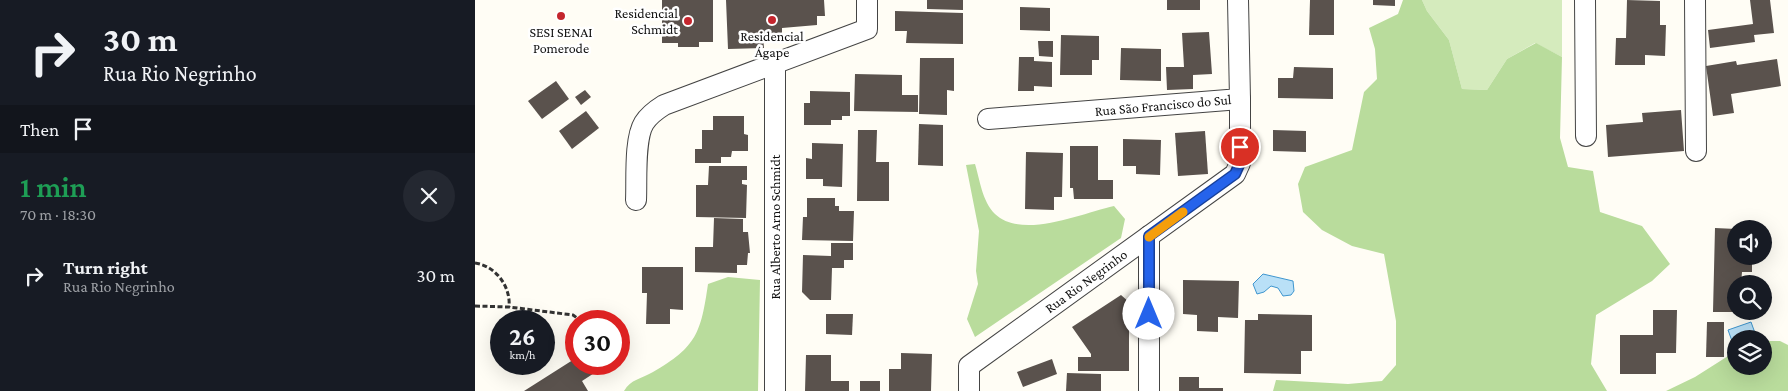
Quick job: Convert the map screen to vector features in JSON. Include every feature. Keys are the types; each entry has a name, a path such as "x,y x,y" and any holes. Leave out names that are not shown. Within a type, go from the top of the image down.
{"street":[{"path":"636,200 639,139 643,124 652,113 664,105 867,29 867,0"},
{"name":"Rua São Francisco do Sul","path":"988,120 1240,99 1238,0"},
{"path":"1585,0 1586,136"},
{"path":"1695,0 1696,151"},
{"name":"Rua Alberto Arno Schmidt","path":"775,63 775,391"},
{"name":"Rua Rio Negrinho","path":"969,391 969,366 1235,174 1239,169 1240,99"},
{"path":"1149,236 1149,391"}],"path":[{"path":"475,263 486,265 501,279 510,296 509,307"},
{"path":"475,306 509,307 565,314"}],"green space":[{"path":"1403,0 1422,0 1427,11 1449,40 1462,89 1487,90 1507,59 1536,43 1562,57 1560,138 1568,167 1593,171 1600,212 1642,226 1670,264 1652,281 1596,315 1591,364 1607,391 1273,391 1276,380 1348,384 1382,381 1396,365 1396,321 1384,254 1352,246 1322,230 1303,212 1298,184 1305,167 1352,150 1364,92 1377,79 1375,49 1369,28 1398,14"},
{"path":"1422,0 1562,0 1562,57 1535,43 1507,59 1487,90 1462,89 1449,40 1427,11"},
{"path":"975,164 987,203 995,214 1007,221 1021,225 1037,225 1114,206 1125,219 1121,238 975,337 967,319 978,284 976,271 979,231 966,165"},
{"path":"728,277 760,280 758,391 624,391 633,382 668,363 688,346 694,337 703,314 708,284"},
{"path":"1772,341 1780,341 1788,345 1788,391 1666,391 1695,377 1727,357 1727,375 1772,375"}],"water":[{"path":"1263,274 1293,281 1294,291 1291,295 1283,296 1278,288 1271,286 1264,292 1257,294 1253,284"},
{"path":"1751,322 1754,330 1728,330"}],"building":[{"name":"Residencial Schmidt","path":"662,0 713,0 713,42 699,42 699,47 678,47 678,43 662,43"},
{"name":"Residencial Ágape","path":"726,0 824,0 825,16 817,16 817,25 782,28 782,35 763,36 764,48 728,49"},
{"path":"927,0 963,0 963,10 927,9"},
{"path":"1167,0 1200,0 1200,10 1167,10"},
{"path":"1310,0 1334,0 1334,35 1309,35"},
{"path":"1373,0 1395,0 1395,6 1373,5"},
{"path":"1627,0 1660,1 1660,25 1666,25 1665,56 1645,55 1645,65 1615,65 1616,38 1626,38"},
{"path":"1750,0 1770,0 1774,33 1754,35 1755,42 1710,48 1708,30 1753,24"},
{"path":"1020,7 1050,8 1050,31 1020,30"},
{"path":"895,11 963,13 963,44 906,43 907,31 895,31"},
{"path":"1209,32 1212,74 1193,75 1193,89 1167,90 1166,67 1184,67 1182,33"},
{"path":"1061,35 1099,36 1099,60 1092,60 1092,75 1060,75"},
{"path":"1038,41 1053,41 1053,57 1039,56"},
{"path":"1121,48 1161,49 1161,81 1120,80"},
{"path":"1019,57 1034,57 1034,61 1052,62 1052,87 1034,86 1034,91 1018,91"},
{"path":"920,58 954,58 954,91 947,90 947,115 919,114"},
{"path":"1777,59 1781,86 1731,94 1734,113 1713,116 1706,66 1736,61 1737,65"},
{"path":"1294,67 1333,68 1333,99 1278,98 1278,78 1293,78"},
{"path":"855,74 902,75 902,95 918,95 918,112 854,111"},
{"path":"556,81 569,99 542,119 528,101"},
{"path":"585,90 591,97 581,105 575,97"},
{"path":"810,91 850,92 850,116 842,116 842,120 831,120 831,125 804,125 804,103 810,103"},
{"path":"1681,110 1684,151 1608,157 1606,125 1643,122 1642,113"},
{"path":"586,111 599,128 572,149 559,131"},
{"path":"713,116 744,116 744,134 748,135 748,151 732,151 731,157 721,157 721,163 695,163 695,149 702,149 702,130 713,130"},
{"path":"919,124 943,125 943,166 918,165"},
{"path":"858,130 877,130 876,162 889,162 889,201 857,201"},
{"path":"1273,130 1306,131 1306,152 1273,151"},
{"path":"1205,131 1208,174 1178,176 1175,133"},
{"path":"1123,139 1161,140 1160,175 1136,174 1136,166 1123,166"},
{"path":"812,143 843,144 842,187 823,186 823,179 806,179 806,158 812,159"},
{"path":"1070,146 1098,146 1098,180 1113,180 1113,199 1074,199 1073,188 1070,188"},
{"path":"1026,152 1063,153 1062,197 1054,197 1054,210 1025,209"},
{"path":"709,166 747,166 747,180 742,180 742,184 747,185 746,218 696,217 696,185 708,185"},
{"path":"807,198 835,198 835,206 839,206 839,211 854,211 853,241 802,240 803,217 807,217"},
{"path":"714,218 743,219 743,232 748,232 750,253 748,253 747,265 737,265 737,273 695,272 695,247 713,247"},
{"path":"1715,228 1727,229 1727,265 1752,265 1752,272 1742,272 1742,275 1727,275 1727,312 1713,312"},
{"path":"831,243 853,243 853,260 844,260 844,268 832,268 831,300 810,300 802,292 803,255 831,256"},
{"path":"642,267 683,267 683,310 670,309 670,324 646,324 647,293 642,293"},
{"path":"1183,280 1239,281 1238,318 1218,317 1218,332 1197,331 1197,315 1183,314"},
{"path":"1121,295 1129,302 1129,371 1078,371 1078,357 1091,357 1091,354 1072,327"},
{"path":"1653,310 1677,310 1676,353 1656,353 1656,374 1620,374 1620,335 1653,335"},
{"path":"826,314 853,314 852,335 826,334"},
{"path":"1258,314 1312,315 1312,351 1301,351 1301,374 1244,373 1245,320 1258,320"},
{"path":"1707,322 1724,322 1724,357 1706,357"},
{"path":"901,353 932,354 931,391 889,391 889,369 901,369"},
{"path":"806,355 831,355 831,381 849,381 849,391 805,391"},
{"path":"1052,359 1057,374 1023,387 1017,372"},
{"path":"565,365 565,375 591,375 582,381 588,391 524,391 549,375 555,375 555,371"},
{"path":"1067,373 1101,374 1101,391 1066,391"},
{"path":"1179,377 1199,377 1199,388 1223,388 1223,391 1179,391"},
{"path":"860,381 880,381 880,391 860,391"}],"slow traffic":[{"path":"1149,237 1183,212"}],"place":[{"name":"SESI SENAI Pomerode","path":"561,16"},
{"name":"Residencial Ágape","path":"772,20"},
{"name":"Residencial Schmidt","path":"688,21"}],"route":[{"path":"1149,314 1149,236 1235,174 1239,169 1240,147"}]}
